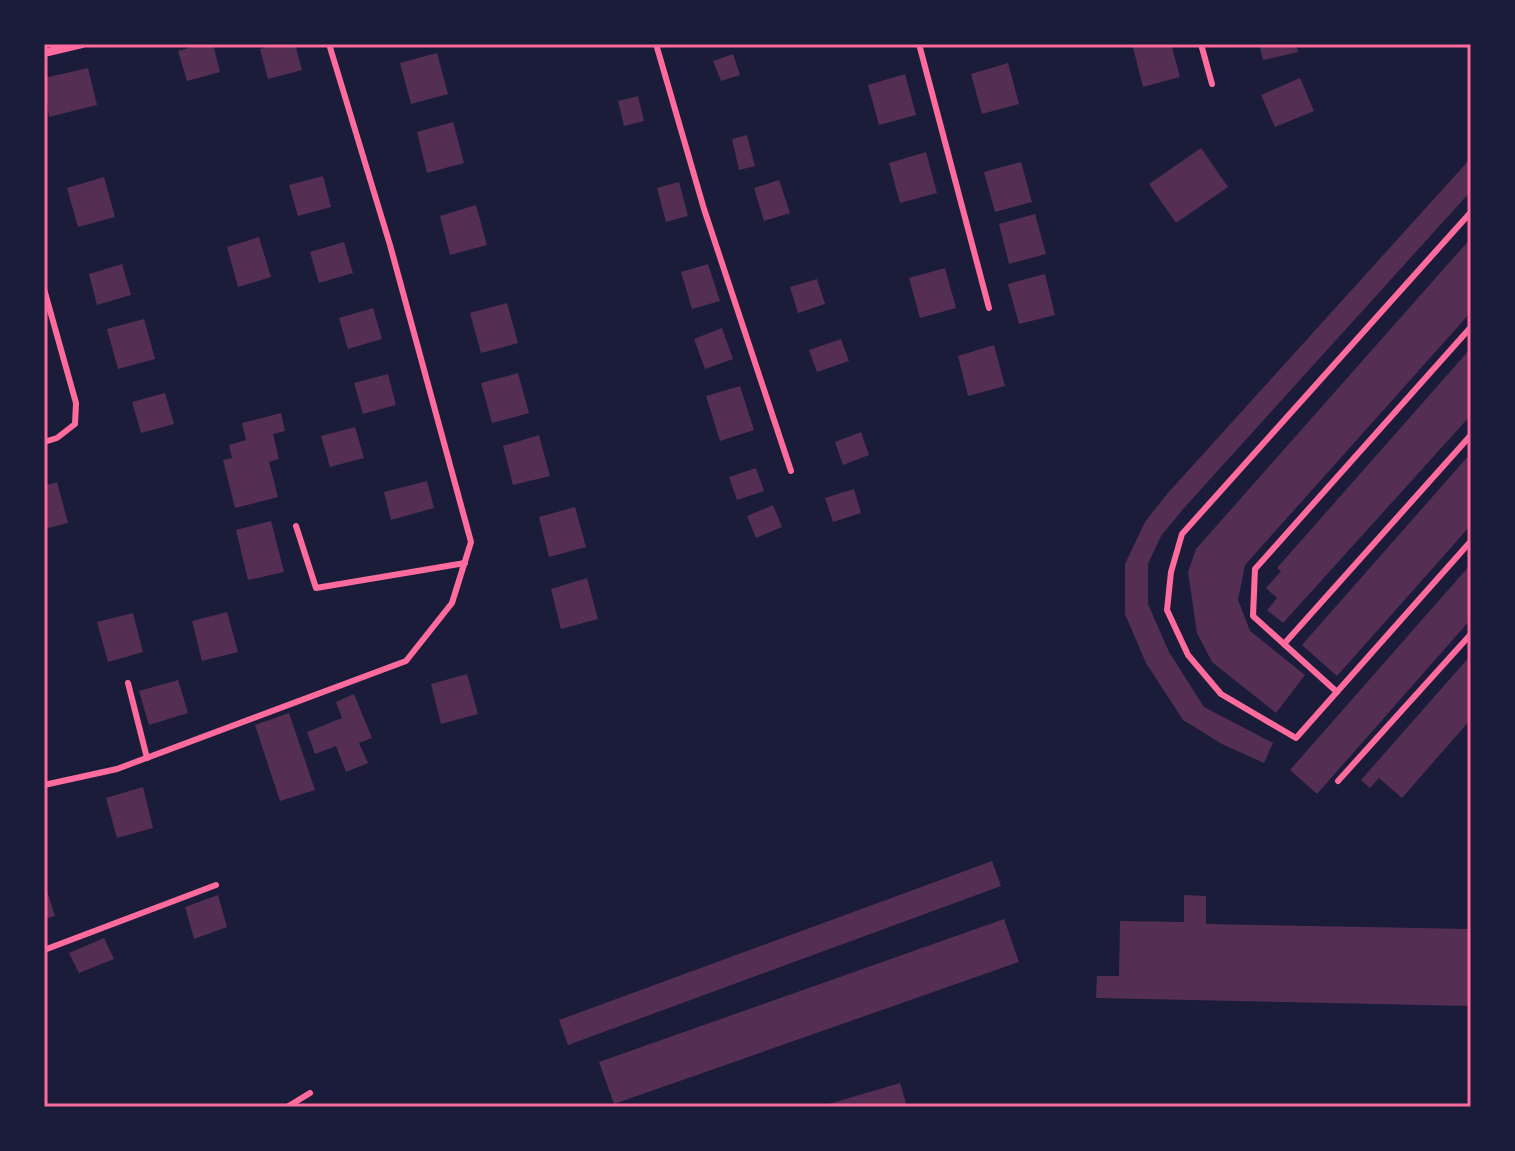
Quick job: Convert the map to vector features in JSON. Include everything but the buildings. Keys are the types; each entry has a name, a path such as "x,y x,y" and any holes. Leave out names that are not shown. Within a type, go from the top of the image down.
{"street":[{"path":"44,53 82,44"}],"lane":[{"path":"44,785 117,769 406,661 452,603 471,542 390,245 329,44"},
{"path":"656,44 704,209 791,471"},
{"path":"919,44 989,308"},
{"path":"1201,44 1212,84"},
{"path":"1471,212 1182,534 1171,572 1167,610 1188,655 1221,694 1296,738 1471,541"},
{"path":"44,289 76,403 75,424 57,438 44,442"},
{"path":"1337,692 1253,616 1255,569 1471,327"},
{"path":"1284,644 1471,435"},
{"path":"296,526 316,588 465,563"},
{"path":"1338,781 1471,634"},
{"path":"128,683 147,758"},
{"path":"44,950 216,885"},
{"path":"287,1107 310,1093"}]}
